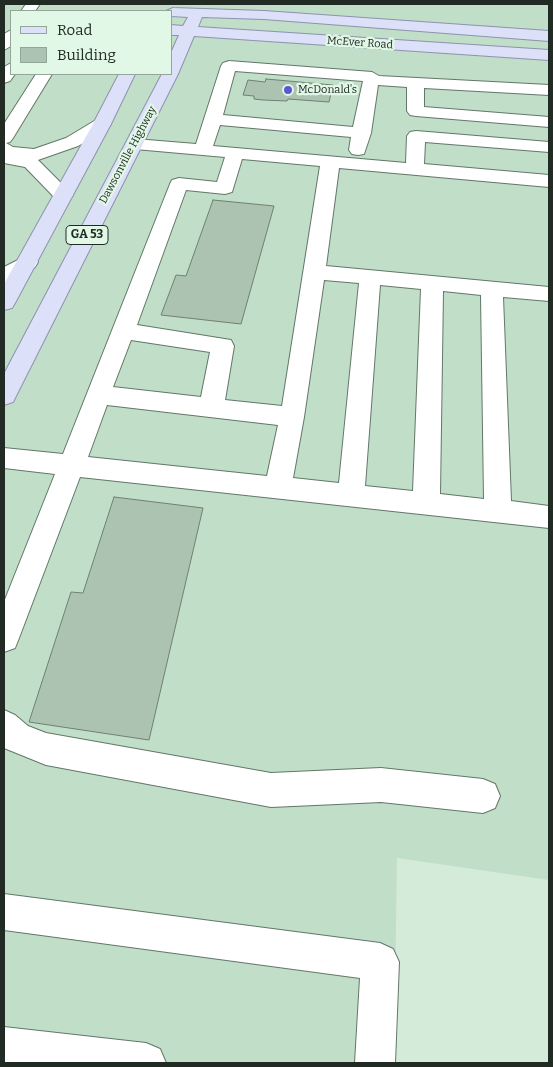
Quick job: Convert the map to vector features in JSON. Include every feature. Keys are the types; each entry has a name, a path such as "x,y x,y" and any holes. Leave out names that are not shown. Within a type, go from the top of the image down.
{"main road":[{"name":"McEver Road","path":"172,12 197,8 264,15 549,36"},
{"name":"Dawsonville Highway","path":"172,68 190,31 197,8"},
{"name":"McEver Road","path":"172,30 549,55"},
{"name":"GA 53","path":"4,303 64,195 126,75"},
{"name":"Dawsonville Highway","path":"4,396 124,160 135,144 169,75"}],"lane":[{"path":"203,150 228,66 372,77 356,164"},
{"path":"4,138 43,75"},
{"path":"371,80 549,90"},
{"path":"415,83 415,169"},
{"path":"416,111 549,122"},
{"path":"212,119 362,133"},
{"path":"4,148 8,152 35,155 72,142 102,124"},
{"path":"416,136 549,147"},
{"path":"135,144 549,181"},
{"path":"4,638 179,184 225,188 235,153"},
{"path":"4,159 31,163 64,195"},
{"path":"278,488 292,417 330,162"},
{"path":"4,276 28,262"},
{"path":"315,272 549,294"},
{"path":"351,495 370,277"},
{"path":"426,504 432,284"},
{"path":"492,289 498,511"},
{"path":"123,331 223,346 211,407"},
{"path":"99,395 292,417"},
{"path":"4,458 549,517"},
{"path":"4,726 18,738 46,749 271,790 381,785 483,796"},
{"path":"4,912 380,962 375,1063"},
{"path":"4,1047 146,1063"}],"shaded area":[{"path":"4,4 549,4 549,880 397,858 394,1063 4,1063"}],"building":[{"name":"McDonald's","path":"266,79 333,85 329,102 288,99 287,101 263,100 254,99 254,96 243,95 248,80 265,82"},
{"path":"213,200 274,206 241,324 161,315 176,275 186,276"},
{"path":"114,497 203,508 149,740 29,722 71,592 83,593"}],"place":[{"name":"McDonald's","path":"288,90"}]}
